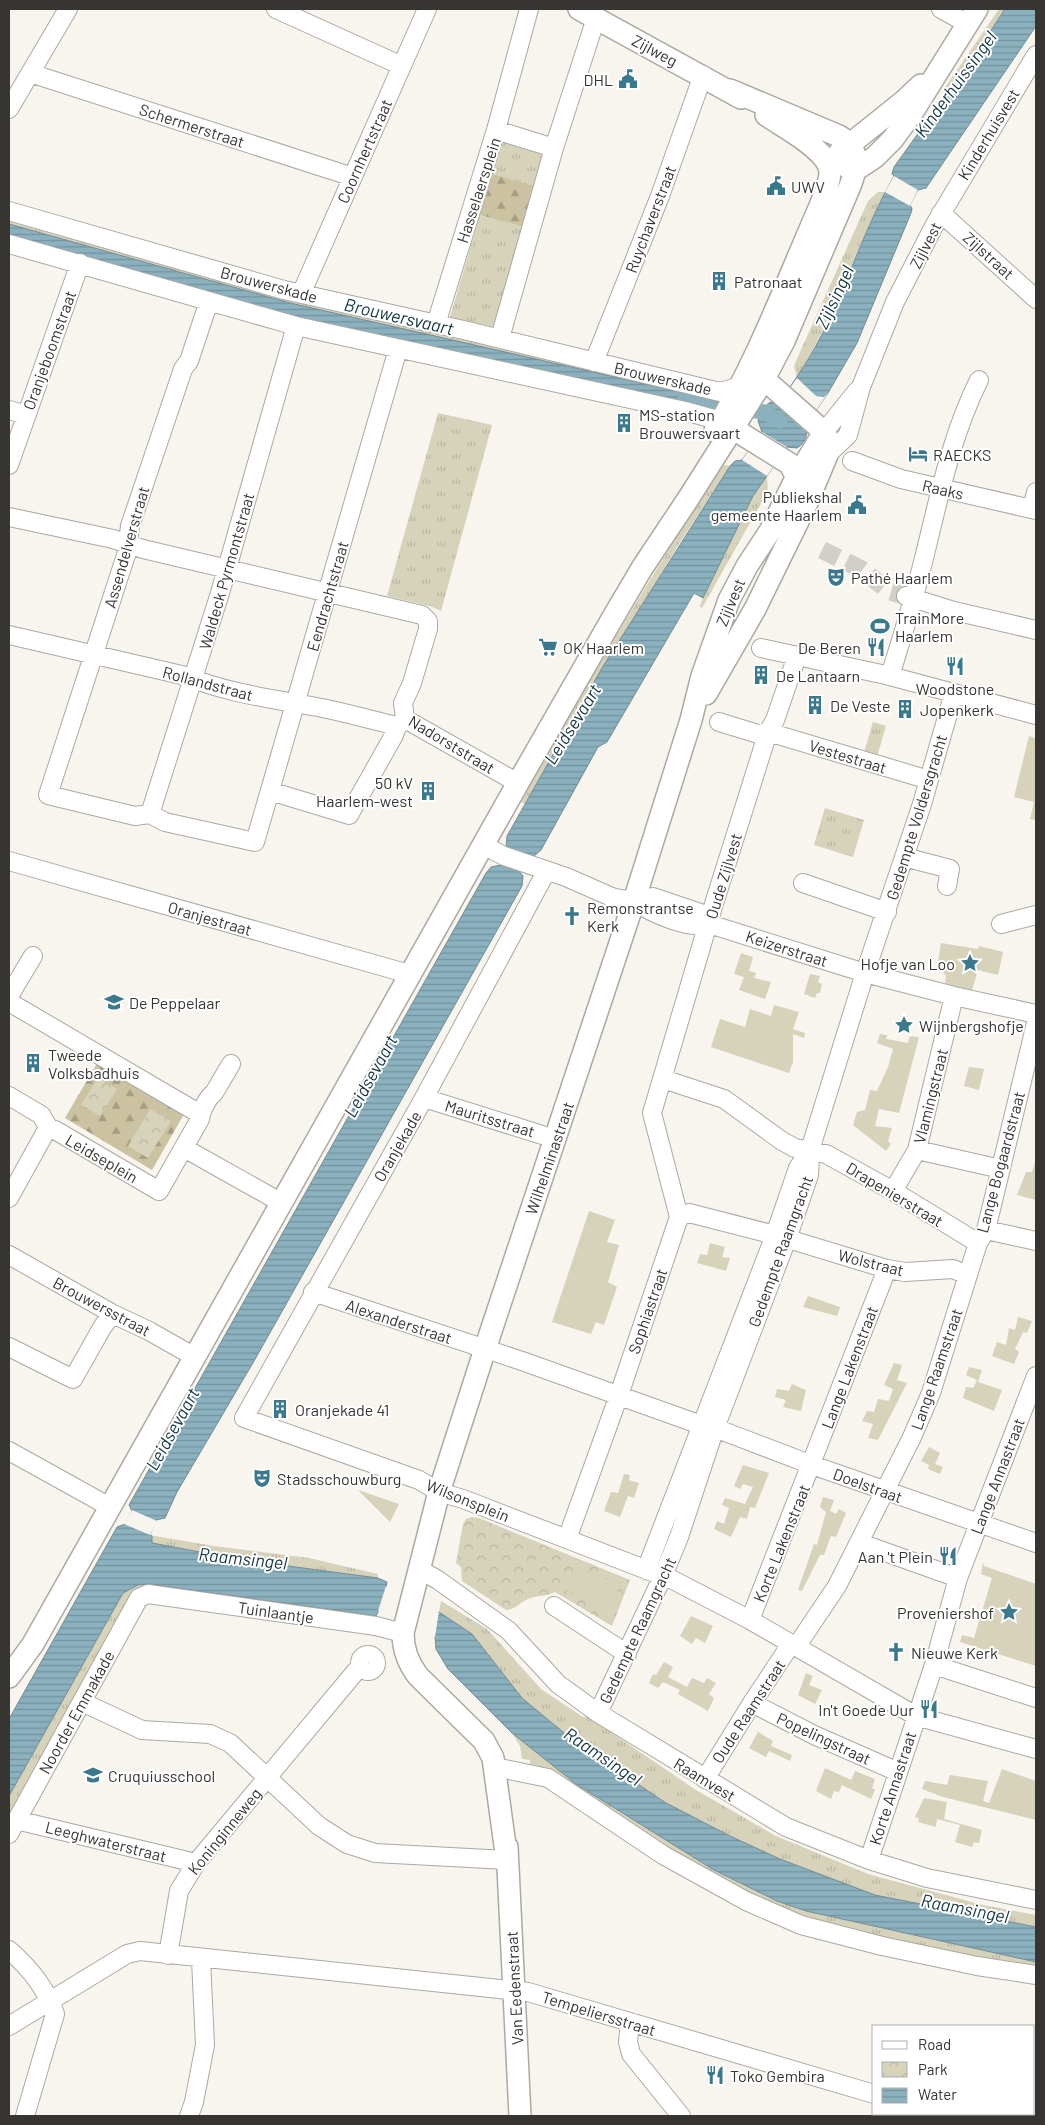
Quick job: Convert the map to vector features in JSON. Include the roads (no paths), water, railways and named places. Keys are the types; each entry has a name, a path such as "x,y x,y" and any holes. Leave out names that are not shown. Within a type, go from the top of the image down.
{"main road":[{"name":"Zijlweg","path":"588,13 730,90 821,152 829,163"},
{"path":"829,163 857,169 875,157 893,139 945,62 973,16"},
{"path":"829,163 904,101 945,62"},
{"name":"Zijlweg","path":"730,90 839,136 850,144"},
{"path":"738,416 774,387 784,341 857,169 855,152 850,144"},
{"path":"9,1678 33,1644 518,783 642,568 688,499 738,416 828,185 829,163"},
{"path":"738,416 800,463 827,438 817,426 774,387"},
{"name":"Zijlvest","path":"691,720 756,607 806,505 800,463"},
{"name":"Zijlvest","path":"691,720 702,676 728,600 746,566 770,531 800,463"},
{"name":"Wilhelminastraat","path":"405,1628 439,1492 555,1138 624,899 691,720"},
{"path":"405,1628 427,1665 444,1686 496,1735 504,1747 502,1768"},
{"name":"Van Eedenstraat","path":"502,1768 520,2116"}],"street":[{"path":"9,108 68,9"},
{"path":"276,9 402,66"},
{"name":"Coornhertstraat","path":"301,294 427,9"},
{"path":"496,130 530,9"},
{"path":"941,9 973,16"},
{"path":"500,338 554,148 588,13"},
{"name":"Kinderhuisvest","path":"941,213 1036,55"},
{"name":"Schermerstraat","path":"30,73 353,176"},
{"name":"Ruychaverstraat","path":"594,362 660,196 703,75"},
{"name":"Hasselaersplein","path":"436,324 496,130 554,148"},
{"name":"Brouwerskade","path":"9,211 301,294 500,338 720,392 738,416"},
{"name":"Zijlstraat","path":"941,213 1036,298"},
{"name":"Zijlvest","path":"800,463 848,434 861,387 895,302 941,213"},
{"path":"9,244 296,326 691,412 738,416"},
{"name":"Oranjeboomstraat","path":"9,465 17,413 80,263"},
{"name":"Assendelverstraat","path":"150,814 135,816 48,795 128,543 130,526 183,368 189,361 209,301"},
{"name":"Waldeck Pyrmontstraat","path":"150,814 227,569 296,326"},
{"name":"Eendrachtstraat","path":"150,814 165,822 255,842 398,349"},
{"path":"888,676 964,411 979,380"},
{"name":"Zijlvest","path":"817,426 861,387"},
{"name":"Raaks","path":"852,461 901,479 941,488 1035,504"},
{"path":"9,517 128,543 328,593"},
{"name":"Nadorststraat","path":"328,593 425,618 429,625 412,684 403,703 404,715 402,723 518,783"},
{"path":"910,597 1036,630"},
{"name":"Rollandstraat","path":"9,635 296,704 402,723"},
{"path":"761,648 888,676 1036,715"},
{"name":"Oude Zijlvest","path":"663,1079 768,732 775,720 797,656"},
{"name":"Gedempte Voldersgracht","path":"810,1150 865,973 887,912 929,780 954,693"},
{"name":"Vestestraat","path":"719,722 758,734 768,732 929,780"},
{"path":"270,791 349,815 402,723"},
{"name":"Keizerstraat","path":"483,845 504,856 624,899 648,911 699,927 709,924 865,973 954,996 1036,1014"},
{"path":"904,857 949,877"},
{"name":"Oranjestraat","path":"9,861 402,972 410,977"},
{"name":"Oranjekade","path":"244,1418 313,1292 424,1098 546,872"},
{"name":"Gedempte Voldersgracht","path":"803,883 887,912"},
{"path":"1002,924 1036,915"},
{"path":"9,996 33,956"},
{"name":"Vlamingstraat","path":"893,1191 917,1150 954,996"},
{"path":"9,1002 200,1114"},
{"name":"Lange Bogaardstraat","path":"982,1237 1033,1048 1036,1023"},
{"name":"Leidseplein","path":"9,1096 41,1115 50,1130 55,1130 159,1191 200,1119 200,1114 231,1064"},
{"path":"663,1079 652,1113 679,1216"},
{"name":"Drapenierstraat","path":"663,1079 724,1099 782,1141 795,1148 826,1154 893,1191 902,1198 982,1237 1036,1241"},
{"name":"Mauritsstraat","path":"424,1098 555,1138"},
{"path":"9,1198 45,1133 50,1130"},
{"path":"184,1148 282,1203"},
{"name":"Gedempte Raamgracht","path":"598,1713 627,1654 654,1573 679,1537 708,1427 781,1237 809,1175 810,1150"},
{"path":"917,1150 1001,1169"},
{"name":"Wolstraat","path":"679,1216 689,1213 781,1237 887,1269 905,1272 953,1269 968,1275"},
{"name":"Sophiastraat","path":"567,1539 619,1395 679,1216"},
{"name":"Lange Raamstraat","path":"860,1543 884,1490 912,1438 931,1394 968,1275 982,1237"},
{"name":"Brouwersstraat","path":"9,1255 113,1314 149,1331 195,1357"},
{"name":"Lange Lakenstraat","path":"812,1465 887,1269"},
{"name":"Alexanderstraat","path":"313,1292 619,1395"},
{"path":"9,1347 73,1379 103,1326 113,1314"},
{"name":"Lange Annastraat","path":"934,1665 958,1578 978,1524 1031,1401 1036,1376"},
{"name":"Doelstraat","path":"619,1395 1036,1543"},
{"name":"Wilsonsplein","path":"244,1418 419,1480 439,1492 463,1499 673,1580 750,1620 916,1716 1036,1749"},
{"path":"9,1451 110,1507"},
{"name":"Korte Lakenstraat","path":"750,1620 812,1465"},
{"path":"860,1543 958,1578"},
{"name":"Oude Raamstraat","path":"705,1779 752,1703 837,1586 860,1543"},
{"name":"Raamvest","path":"419,1569 438,1580 510,1631 558,1684 598,1713 786,1827 869,1860 926,1878 1036,1900"},
{"name":"Tuinlaantje","path":"148,1594 376,1626 405,1628"},
{"name":"Noorder Emmakade","path":"13,1827 134,1605 139,1598 148,1594"},
{"path":"554,1606 627,1654"},
{"path":"934,1665 1036,1698"},
{"name":"Korte Annastraat","path":"869,1860 934,1665"},
{"name":"Koninginneweg","path":"168,1955 179,1891 196,1863 356,1671 361,1668"},
{"path":"82,1702 142,1730 210,1734 230,1743 319,1826 347,1844 375,1853 507,1860"},
{"name":"Popelingstraat","path":"752,1703 814,1735 898,1772"},
{"path":"502,1768 548,1778 662,1854 746,1901 801,1925 882,1946 958,1962 1036,1975"},
{"name":"Leeghwaterstraat","path":"13,1827 196,1863"},
{"path":"9,1950 25,1964 50,2000 55,2014 25,2116"},
{"path":"9,2026 127,1954 140,1951 168,1955"},
{"name":"Tempeliersstraat","path":"168,1955 514,1989 549,1997 872,2093"},
{"path":"188,2116 194,2102 205,2045 201,1958"},
{"path":"630,2022 628,2042 631,2054 681,2116"}],"water":[{"path":"1005,9 1036,9 1036,26 926,188 918,190 910,205 911,213 857,343 828,393 805,427 807,433 804,441 797,448 787,447 753,496 703,598 694,593 607,742 598,747 541,850 534,856 528,856 519,871 523,876 522,886 254,1361 177,1492 165,1518 156,1520 150,1535 152,1536 152,1543 243,1560 378,1578 387,1582 386,1588 439,1612 472,1634 522,1698 575,1742 666,1803 780,1859 875,1895 1036,1927 1036,1962 806,1911 777,1901 714,1870 576,1784 512,1733 448,1669 436,1649 435,1636 379,1610 376,1616 148,1584 138,1585 123,1593 9,1796 9,1719 117,1527 125,1524 132,1511 129,1505 486,873 491,867 501,865 510,850 506,847 507,836 602,668 730,466 735,461 742,460 762,432 758,421 763,409 772,402 780,401 809,358 833,311 875,214 894,176 892,174 894,167"},
{"path":"9,224 290,303 707,398 702,410 289,319 9,239"}],"waterway":[{"name":"Brouwersvaart","path":"684,401 702,405 765,412 780,421"}],"tunnel":[{"path":"822,550 861,569 889,591 906,596"}],"place":[{"name":"DHL","path":"628,79"},
{"name":"UWV","path":"776,186"},
{"name":"Patronaat","path":"719,281"},
{"name":"MS-station Brouwersvaart","path":"624,423"},
{"name":"RAECKS","path":"918,454"},
{"name":"Publiekshal gemeente Haarlem","path":"857,505"},
{"name":"Pathé Haarlem","path":"836,577"},
{"name":"TrainMore Haarlem","path":"880,626"},
{"name":"OK Haarlem","path":"548,647"},
{"name":"De Beren","path":"876,647"},
{"name":"Woodstone","path":"955,666"},
{"name":"De Lantaarn","path":"761,675"},
{"name":"De Veste","path":"815,705"},
{"name":"Jopenkerk","path":"905,709"},
{"name":"50 kV Haarlem-west","path":"428,791"},
{"name":"Remonstrantse Kerk","path":"572,916"},
{"name":"Hofje van Loo","path":"970,963"},
{"name":"De Peppelaar","path":"114,1002"},
{"name":"Wijnbergshofje","path":"904,1025"},
{"name":"Tweede Volksbadhuis","path":"33,1063"},
{"name":"Oranjekade 41","path":"280,1409"},
{"name":"Stadsschouwburg","path":"262,1478"},
{"name":"Aan 't Plein","path":"948,1556"},
{"name":"Proveniershof","path":"1009,1612"},
{"name":"Nieuwe Kerk","path":"896,1652"},
{"name":"In't Goede Uur","path":"929,1709"},
{"name":"Cruquiusschool","path":"93,1775"},
{"name":"Toko Gembira","path":"715,2075"}],"water label":[{"name":"Kinderhuissingel","path":"955,84"},
{"name":"Zijlsingel","path":"834,297"},
{"name":"Leidsevaart","path":"572,724"},
{"name":"Leidsevaart","path":"370,1076"},
{"name":"Leidsevaart","path":"172,1429"},
{"name":"Raamsingel","path":"243,1558"},
{"name":"Raamsingel","path":"603,1756"},
{"name":"Raamsingel","path":"965,1908"}]}
